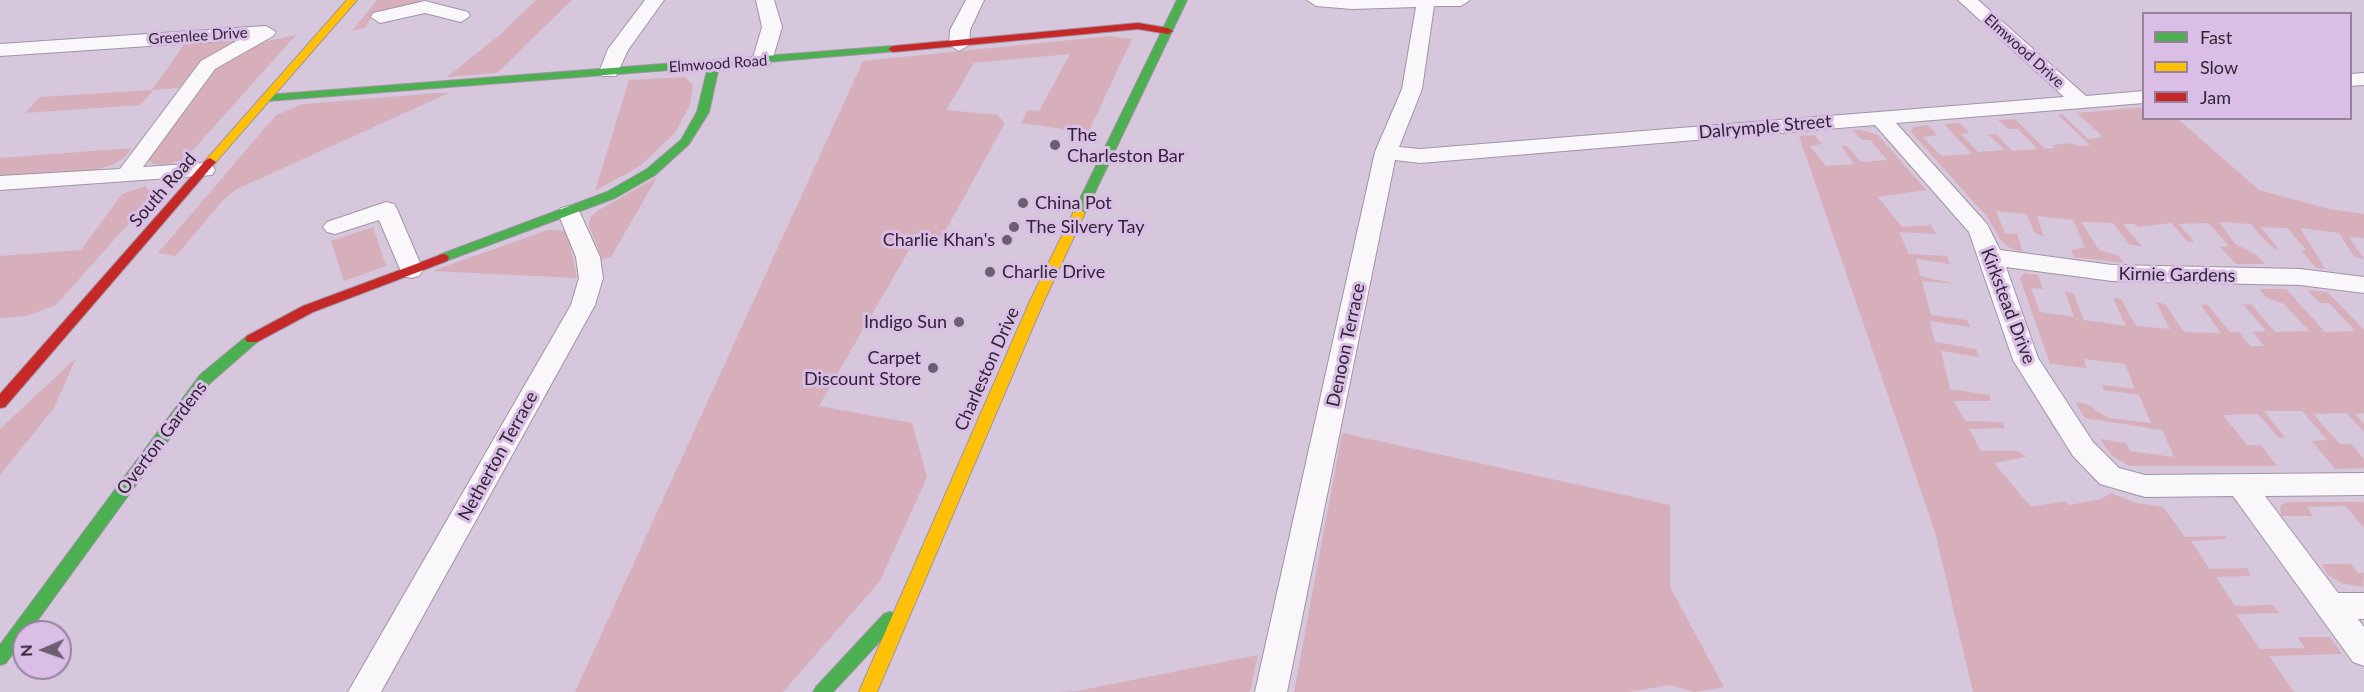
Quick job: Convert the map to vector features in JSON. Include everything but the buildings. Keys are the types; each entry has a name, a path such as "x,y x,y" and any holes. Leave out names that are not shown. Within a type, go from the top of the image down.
{"street":[{"name":"South Road","path":"0,403 352,0"},
{"path":"609,72 618,49 655,0"},
{"path":"762,61 772,27 765,0"},
{"path":"959,45 960,30 975,0"},
{"name":"Charleston Drive","path":"868,692 1044,286 1182,0"},
{"path":"1316,0 1461,0"},
{"name":"Elmwood Drive","path":"1967,0 2081,102"},
{"name":"Denoon Terrace","path":"1271,692 1386,152 1412,89 1426,1"},
{"path":"380,17 428,4 461,16"},
{"name":"Elmwood Road","path":"267,98 959,45 1138,26 1168,31"},
{"name":"Greenlee Drive","path":"0,50 266,32 208,65 127,174"},
{"name":"Overton Gardens","path":"0,658 205,378 252,339 308,309 569,213 611,195 651,172 685,142 703,112 714,65"},
{"name":"Dalrymple Street","path":"1386,152 1420,156 2142,97"},
{"name":"Kirkstead Drive","path":"1880,118 1978,229 1991,257 2026,360 2083,449 2110,476 2145,486 2241,485"},
{"path":"0,183 204,170"},
{"path":"335,227 386,209 411,270"},
{"name":"Netherton Terrace","path":"364,692 583,305 591,278 588,257 569,213"},
{"name":"Kirnie Gardens","path":"1991,257 2112,273 2300,277 2364,285"},
{"path":"2241,485 2364,484"},
{"path":"2241,485 2364,652"},
{"path":"822,692 906,603"},
{"path":"2330,606 2364,606"}],"shaded area":[{"path":"377,0 422,0 416,4 373,14 365,28 352,31"},
{"path":"536,0 572,0 497,73 447,77 502,33"},
{"path":"248,35 204,58 179,88 153,90 141,105 25,113 40,97 152,90 188,39"},
{"path":"296,35 185,159 166,165 154,164 149,160 150,152 210,73 258,43"},
{"path":"1110,36 1132,39 1088,133 1021,123 1028,110 1039,111 1070,54 974,63 946,110 997,115 1005,123 942,237 916,238 819,406 912,423 927,477 880,581 783,692 575,692 863,61"},
{"path":"685,77 693,85 690,105 675,133 640,166 595,191 629,80"},
{"path":"451,92 237,189 223,200 176,256 158,253 276,115 303,104"},
{"path":"2142,107 2142,120 2179,120 2259,190 2329,209 2364,214 2364,238 2349,237 2364,259 2354,257 2339,233 2300,228 2325,269 2316,268 2302,251 2306,250 2287,228 2261,227 2279,250 2270,246 2251,224 2219,222 2235,244 2257,255 2265,264 2236,264 2220,247 2229,246 2208,223 2179,224 2194,242 2188,242 2171,223 2138,227 2135,224 2123,224 2142,247 2129,244 2113,223 2081,222 2099,250 2119,256 2124,263 2074,257 2071,250 2085,247 2073,220 2037,216 2044,237 2035,233 2026,214 1996,211 2005,233 2017,234 2023,252 2010,248 2001,241 1988,218 1911,132 1913,127 1928,125 1937,135 1923,137 1941,156 1972,154 1944,124 1960,123 1969,133 1961,134 1978,152 2004,150 1989,135 1996,134 2012,151 2037,149 2018,129 2008,129 1998,120 2015,119 2045,149 2055,148 2052,145 2072,143 2077,146 2090,145 2058,115 2062,114 2088,139 2103,137 2077,113"},
{"path":"1853,130 1878,135 1926,190 1878,197 1902,227 1931,225 1936,234 1899,232 1909,254 1947,256 1950,264 1916,259 1920,276 1956,284 1922,281 1931,315 1967,320 1970,327 1930,321 1935,342 1976,349 1979,357 1941,351 1950,389 1990,395 1990,401 1954,401 1965,421 2002,422 2005,428 1969,429 1981,451 2018,451 2026,457 1994,463 2031,507 2065,501 2069,505 2101,499 2111,493 2136,503 2163,507 2185,537 2226,536 2225,539 2191,541 2210,569 2247,568 2251,576 2216,577 2235,606 2272,605 2280,613 2236,614 2260,649 2305,648 2298,637 2330,637 2342,654 2269,656 2294,692 1973,692 1935,532 1799,136 1814,135 1822,144 1810,146 1826,166 1854,164 1841,146 1847,146 1861,162 1887,160 1870,140 1862,140"},
{"path":"132,148 124,158 112,165 91,171 0,177 0,158"},
{"path":"657,177 611,257 602,259 589,226 590,217"},
{"path":"145,186 153,196 56,305 27,316 0,318 0,256 81,250 122,194"},
{"path":"373,227 386,266 344,281 331,241"},
{"path":"548,230 567,231 577,278 432,271"},
{"path":"2024,273 2038,275 2043,289 2031,288 2040,312 2074,317 2065,292 2073,293 2084,320 2126,326 2113,298 2121,299 2136,326 2170,329 2156,302 2165,304 2184,332 2221,333 2201,305 2207,304 2230,332 2239,332 2250,346 2264,346 2253,332 2266,331 2243,304 2252,305 2275,332 2309,331 2284,304 2267,298 2259,289 2286,289 2325,332 2355,331 2329,303 2320,303 2307,290 2327,292 2364,330 2364,413 2355,414 2364,424 2364,432 2347,413 2313,414 2340,444 2351,444 2364,459 2364,468 2335,469 2312,441 2327,440 2302,411 2264,411 2285,438 2278,437 2258,414 2223,415 2247,445 2261,445 2277,466 2129,466 2111,455 2100,439 2126,443 2130,451 2174,457 2162,430 2085,418 2075,402 2087,404 2108,418 2151,423 2139,395 2104,390 2102,385 2135,389 2125,364 2084,359 2087,368 2050,364 2020,278"},
{"path":"76,358 54,408 0,475 0,429"},
{"path":"1342,433 1670,505 1670,587 1724,687 1695,692 1670,685 1629,692 1294,692"},
{"path":"2286,502 2364,502 2364,528 2346,506 2307,507 2313,516 2281,516 2280,506"},
{"path":"2322,564 2351,564 2358,573 2364,573 2363,587 2341,583 2327,574"},
{"path":"1258,655 1250,692 1054,692 1077,691"}],"traffic: fast":[{"path":"1079,213 1182,0"},
{"path":"267,98 893,49"},
{"path":"443,258 611,195 651,172 685,142 703,112 714,65"},
{"path":"0,658 205,379 252,339"},
{"path":"822,692 890,619"}],"traffic: slow":[{"path":"210,162 352,0"},
{"path":"868,692 1037,301 1079,213"}],"traffic: jam":[{"path":"893,49 1138,26 1168,31"},
{"path":"0,403 210,162"},
{"path":"252,339 308,309 443,258"}],"place":[{"name":"The Charleston Bar","path":"1055,145"},
{"name":"China Pot","path":"1023,203"},
{"name":"The Silvery Tay","path":"1014,227"},
{"name":"Charlie Khan's","path":"1007,240"},
{"name":"Charlie Drive","path":"990,272"},
{"name":"Indigo Sun","path":"959,322"},
{"name":"Carpet Discount Store","path":"933,368"}]}
